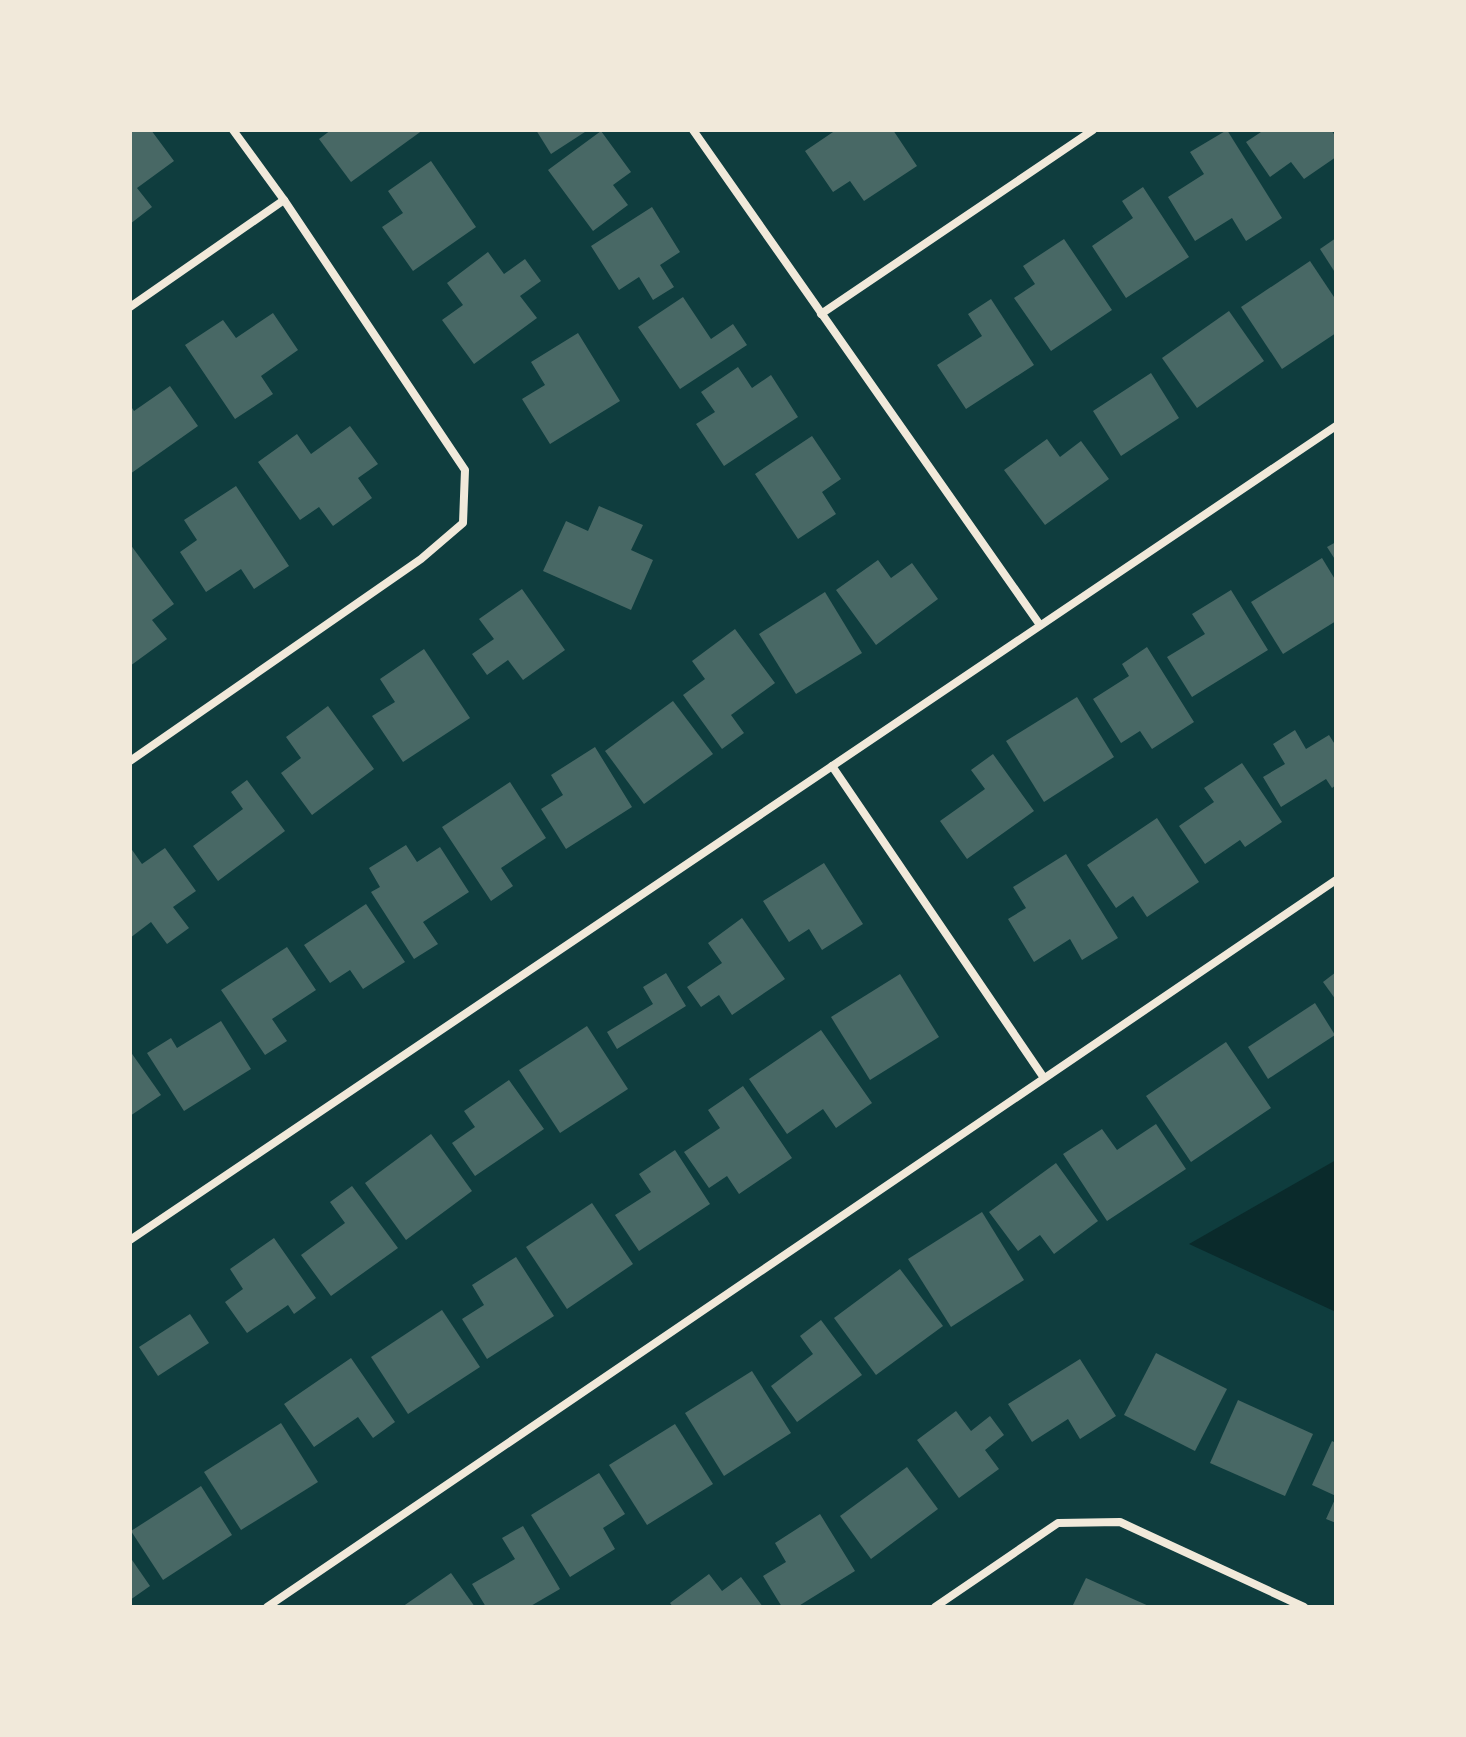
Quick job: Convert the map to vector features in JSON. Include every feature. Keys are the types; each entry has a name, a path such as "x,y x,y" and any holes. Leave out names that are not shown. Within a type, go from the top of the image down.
{"street":[{"path":"130,761 421,559 463,523 465,470 284,200 233,130"},
{"path":"693,130 1040,625"},
{"path":"821,314 1093,130"},
{"path":"130,307 284,200"},
{"path":"130,1240 1336,426"},
{"path":"832,766 1044,1078"},
{"path":"267,1607 1336,880"},
{"path":"935,1607 1058,1523 1120,1522 1304,1607"}],"water":[{"path":"1336,1160 1336,1312 1189,1244"}],"building":[{"path":"130,130 151,130 174,161 137,188 152,207 130,224"},
{"path":"331,130 423,130 351,182 319,139"},
{"path":"536,130 588,130 551,154"},
{"path":"836,130 893,130 917,166 864,201 850,181 833,192 805,151"},
{"path":"1227,130 1282,218 1246,241 1232,218 1195,241 1168,197 1204,174 1190,152"},
{"path":"1264,130 1331,130 1336,137 1336,157 1304,179 1291,162 1270,177 1246,142"},
{"path":"601,131 631,172 613,185 628,205 593,231 548,170"},
{"path":"431,161 476,227 413,271 382,227 403,213 388,191"},
{"path":"1143,187 1189,257 1126,298 1092,246 1133,218 1122,201"},
{"path":"652,207 680,252 660,265 674,287 653,300 639,277 619,290 591,246"},
{"path":"1336,238 1336,274 1320,249"},
{"path":"1064,239 1112,310 1051,351 1014,298 1035,284 1023,266"},
{"path":"488,252 504,274 525,259 541,281 520,296 537,318 474,364 442,320 463,305 447,283"},
{"path":"1310,261 1336,300 1336,333 1282,369 1241,307"},
{"path":"683,297 711,339 733,324 747,345 680,389 638,327"},
{"path":"991,299 1034,365 966,409 937,365 982,336 968,314"},
{"path":"1229,311 1264,361 1197,408 1162,358"},
{"path":"273,313 298,350 261,376 273,394 235,419 185,345 223,320 236,338"},
{"path":"578,333 620,401 550,444 522,399 545,385 531,362"},
{"path":"738,367 752,388 771,375 798,417 724,466 696,424 715,412 701,392"},
{"path":"1151,373 1179,418 1121,456 1093,411"},
{"path":"170,386 198,426 130,474 130,405 134,411"},
{"path":"350,426 378,464 358,478 372,498 333,526 319,507 300,520 258,462 297,434 311,454"},
{"path":"812,436 841,479 822,492 836,514 798,539 755,474"},
{"path":"1047,439 1060,457 1081,441 1109,479 1045,525 1004,470"},
{"path":"236,486 289,566 254,589 241,569 206,592 180,552 197,540 184,520"},
{"path":"599,506 643,525 631,550 653,560 631,610 543,571 566,521 588,531"},
{"path":"1336,542 1336,561 1327,547"},
{"path":"130,544 174,604 152,620 167,639 130,666"},
{"path":"1322,558 1336,581 1336,621 1283,654 1251,602"},
{"path":"878,560 891,578 912,563 938,599 876,645 836,590"},
{"path":"522,589 565,650 523,680 508,660 487,675 472,654 494,639 479,619"},
{"path":"1231,590 1268,650 1192,697 1167,657 1205,634 1192,614"},
{"path":"825,592 862,653 796,694 759,634"},
{"path":"735,629 775,683 731,715 744,733 722,749 683,695 705,679 692,661"},
{"path":"1147,647 1194,722 1152,749 1140,731 1121,743 1093,699 1129,676 1122,664"},
{"path":"424,649 470,718 403,762 372,716 395,702 380,679"},
{"path":"1077,697 1114,757 1044,802 1006,741"},
{"path":"673,701 713,754 644,804 605,751"},
{"path":"328,706 374,769 312,815 281,773 301,758 286,737"},
{"path":"1295,730 1306,749 1329,735 1336,746 1336,785 1332,788 1326,779 1281,807 1263,777 1285,764 1273,744"},
{"path":"595,747 632,807 566,849 541,809 563,795 551,775"},
{"path":"993,754 1034,811 967,859 940,821 985,789 971,770"},
{"path":"1242,763 1282,822 1245,847 1240,840 1205,864 1179,826 1214,802 1204,788"},
{"path":"247,780 285,831 218,881 193,846 243,809 231,792"},
{"path":"510,782 546,838 501,868 513,886 491,901 442,827"},
{"path":"1157,818 1199,882 1147,917 1133,896 1116,908 1087,865"},
{"path":"406,845 417,862 440,847 469,892 423,922 438,944 414,959 371,892 380,887 369,868"},
{"path":"130,847 142,864 165,848 196,891 173,907 189,928 167,944 151,922 130,938"},
{"path":"1066,854 1118,938 1082,960 1070,939 1034,962 1008,919 1026,908 1013,887"},
{"path":"824,863 863,924 822,950 809,929 789,942 763,901"},
{"path":"366,904 405,962 363,989 350,970 330,983 304,945"},
{"path":"742,918 785,979 732,1015 719,995 701,1007 687,987 722,963 708,943"},
{"path":"287,947 316,990 272,1019 287,1041 265,1055 221,990"},
{"path":"1336,972 1336,1000 1323,982"},
{"path":"666,973 686,1006 617,1049 607,1032 653,1004 643,987"},
{"path":"900,974 939,1037 870,1080 831,1017"},
{"path":"1315,1003 1335,1035 1268,1079 1248,1047"},
{"path":"221,1021 251,1069 184,1111 147,1053 171,1038 177,1048"},
{"path":"587,1026 628,1089 560,1133 519,1070"},
{"path":"821,1030 872,1103 836,1128 823,1109 787,1134 749,1079"},
{"path":"1226,1042 1271,1108 1191,1162 1146,1096"},
{"path":"130,1051 161,1095 130,1116"},
{"path":"509,1080 544,1129 475,1176 452,1143 475,1127 464,1111"},
{"path":"743,1086 792,1158 739,1194 727,1176 709,1188 684,1152 720,1128 708,1110"},
{"path":"1156,1124 1186,1169 1107,1221 1063,1154 1102,1129 1117,1150"},
{"path":"431,1134 472,1191 406,1240 365,1183"},
{"path":"675,1150 710,1204 639,1251 615,1215 651,1192 639,1174"},
{"path":"1056,1163 1098,1221 1054,1254 1040,1235 1018,1251 989,1212"},
{"path":"352,1186 398,1248 331,1296 301,1255 345,1223 330,1202"},
{"path":"592,1203 633,1264 567,1309 526,1247"},
{"path":"982,1212 1024,1280 951,1327 908,1259"},
{"path":"274,1238 316,1298 294,1314 288,1305 247,1333 225,1302 243,1289 230,1269"},
{"path":"516,1257 554,1316 487,1359 462,1319 484,1305 472,1285"},
{"path":"900,1269 943,1326 876,1375 834,1318"},
{"path":"442,1310 480,1367 408,1414 371,1357"},
{"path":"190,1314 209,1343 158,1376 139,1347"},
{"path":"821,1320 862,1375 797,1422 771,1386 813,1354 800,1336"},
{"path":"1156,1353 1227,1389 1195,1451 1124,1415"},
{"path":"351,1358 395,1422 373,1438 358,1417 314,1447 284,1404"},
{"path":"1080,1359 1116,1416 1080,1439 1068,1419 1032,1442 1008,1404"},
{"path":"752,1371 791,1433 724,1476 685,1413"},
{"path":"1238,1400 1313,1434 1285,1496 1210,1463"},
{"path":"956,1411 971,1431 990,1416 1004,1435 985,1450 999,1469 959,1498 917,1440"},
{"path":"281,1423 318,1482 241,1530 204,1472"},
{"path":"675,1424 713,1484 647,1525 609,1465"},
{"path":"1332,1441 1336,1443 1336,1496 1312,1485"},
{"path":"907,1467 938,1509 871,1559 840,1516"},
{"path":"599,1473 625,1514 603,1528 615,1549 570,1577 531,1515"},
{"path":"201,1486 232,1535 163,1580 131,1531"},
{"path":"1336,1497 1336,1523 1326,1519"},
{"path":"820,1514 855,1571 797,1607 782,1607 763,1576 786,1562 775,1543"},
{"path":"523,1526 560,1589 529,1607 486,1607 472,1584 515,1559 502,1538"},
{"path":"130,1557 150,1586 130,1600"},
{"path":"451,1573 475,1607 402,1607"},
{"path":"709,1574 722,1591 741,1577 763,1607 673,1607 670,1603"},
{"path":"1086,1578 1151,1607 1072,1607"}]}
